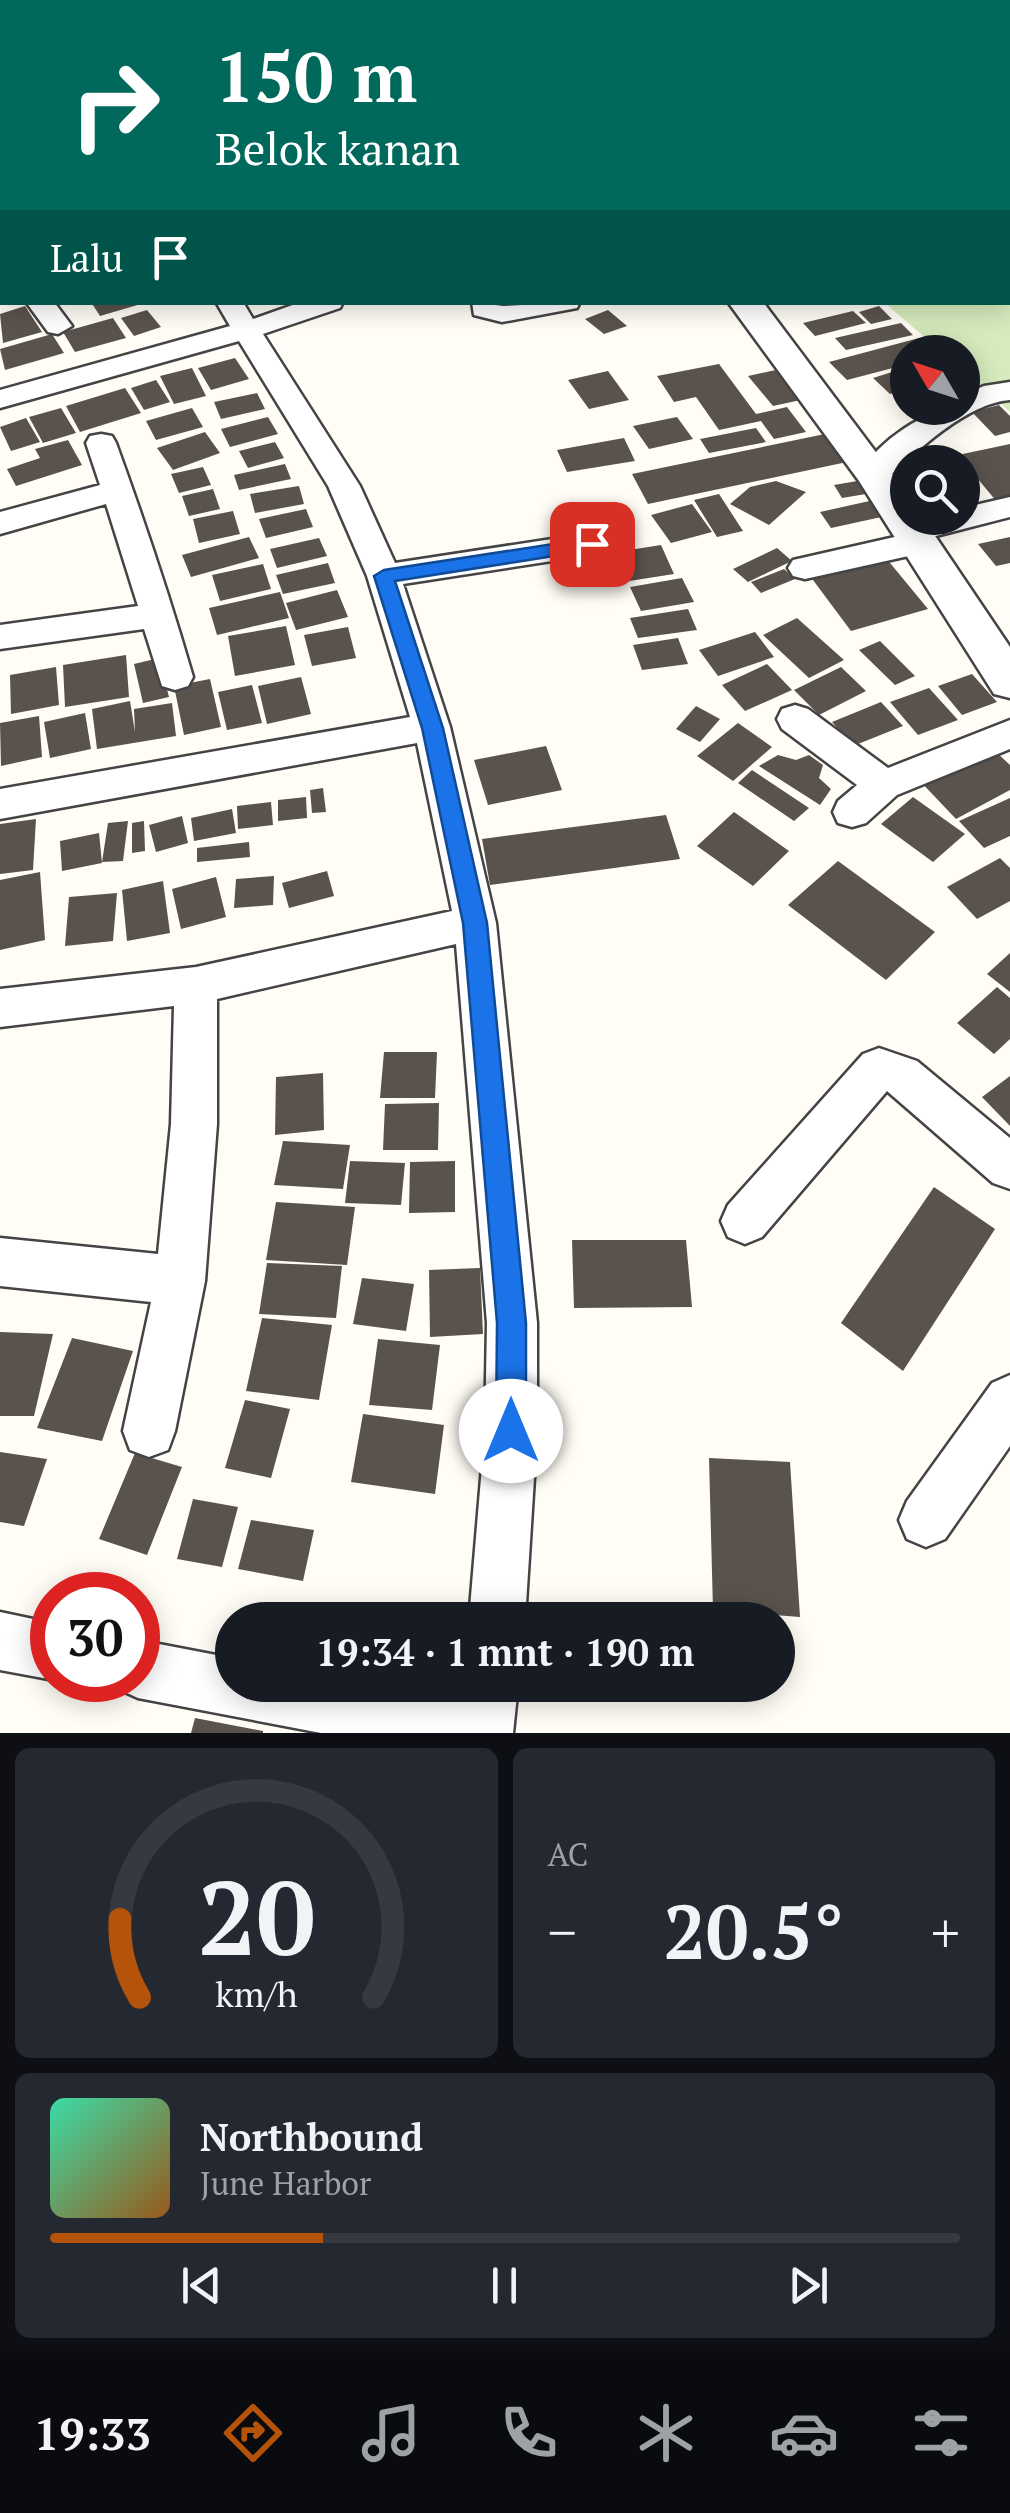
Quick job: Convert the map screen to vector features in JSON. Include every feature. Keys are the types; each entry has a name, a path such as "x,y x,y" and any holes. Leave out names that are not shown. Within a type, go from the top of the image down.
{"street":[{"path":"41,305 58,326"},
{"path":"0,398 238,316 310,305"},
{"path":"485,305 484,309 502,314 551,305"},
{"path":"748,305 874,474 1010,682"},
{"path":"238,316 290,406 344,486 384,576 432,728 475,923 512,1323 511,1431 498,1602"},
{"path":"980,398 1010,391"},
{"path":"874,474 909,440 933,425"},
{"path":"101,443 175,677"},
{"path":"0,522 118,490"},
{"path":"805,568 1010,507"},
{"path":"384,576 592,544"},
{"path":"0,637 158,615"},
{"path":"795,718 884,785"},
{"path":"0,804 432,728"},
{"path":"852,812 884,785 1010,734"},
{"path":"0,1008 196,984 475,923"},
{"path":"149,1431 180,1281 194,1124 196,984"},
{"path":"744,1221 879,1068 901,1075 1010,1168"},
{"path":"0,1262 180,1281"},
{"path":"926,1520 1010,1401"},
{"path":"0,1641 30,1647"},
{"path":"160,1674 480,1733 486,1702"}],"green space":[{"path":"887,305 1010,305 1010,412 980,385 980,335 922,335"}],"building":[{"path":"93,305 138,305 100,316"},
{"path":"25,306 42,332 3,343 0,314"},
{"path":"879,306 892,319 871,324 859,312"},
{"path":"147,310 161,327 134,336 121,318"},
{"path":"608,310 627,326 604,334 585,319"},
{"path":"853,311 866,323 815,336 803,323"},
{"path":"113,318 126,338 75,352 63,332"},
{"path":"901,323 913,335 890,335 890,340 846,350 835,338"},
{"path":"52,334 64,353 5,370 0,349"},
{"path":"890,346 890,369 847,380 829,362"},
{"path":"235,358 249,379 211,390 198,368"},
{"path":"719,364 756,414 787,407 806,432 774,439 761,421 719,430 696,397 674,402 657,376"},
{"path":"192,368 206,396 174,404 160,376"},
{"path":"785,368 810,398 773,406 748,376"},
{"path":"608,371 629,400 589,409 568,380"},
{"path":"890,373 890,394 873,378"},
{"path":"156,380 170,402 144,410 131,388"},
{"path":"125,388 141,413 80,432 66,406"},
{"path":"257,393 265,409 221,419 214,402"},
{"path":"999,405 1010,416 1010,432 995,436 980,420 980,410"},
{"path":"61,408 76,433 43,443 29,417"},
{"path":"192,408 203,427 156,440 146,421"},
{"path":"268,417 278,434 230,447 221,429"},
{"path":"677,417 693,439 649,449 633,426"},
{"path":"26,418 40,442 11,451 0,427"},
{"path":"756,428 766,442 709,453 700,439"},
{"path":"205,432 220,453 173,470 157,448"},
{"path":"825,434 847,462 648,504 632,474"},
{"path":"624,438 635,461 567,472 557,450"},
{"path":"68,440 82,465 16,486 7,469 40,458 35,449"},
{"path":"275,442 284,458 248,468 239,451"},
{"path":"1010,444 1010,499 997,502 980,482 980,450"},
{"path":"285,464 291,479 239,490 234,475"},
{"path":"203,467 211,485 179,493 171,474"},
{"path":"863,480 872,493 842,498 834,485"},
{"path":"776,481 806,492 769,525 730,504 750,487"},
{"path":"299,486 304,504 255,513 250,494"},
{"path":"213,489 220,509 189,516 182,496"},
{"path":"719,494 743,531 717,537 694,500"},
{"path":"874,500 886,516 831,528 820,512"},
{"path":"692,504 712,532 671,543 651,515"},
{"path":"306,509 313,527 266,538 259,519"},
{"path":"233,511 240,534 199,543 193,519"},
{"path":"249,537 259,558 191,577 182,555"},
{"path":"1010,537 1010,563 996,566 978,544"},
{"path":"319,538 327,556 277,568 270,549"},
{"path":"661,545 674,574 610,584 598,555"},
{"path":"777,548 792,561 748,582 733,569"},
{"path":"881,552 928,609 851,631 807,572"},
{"path":"328,563 335,583 283,594 276,575"},
{"path":"263,564 271,589 220,601 212,575"},
{"path":"784,569 795,579 761,593 751,582"},
{"path":"682,578 694,602 641,611 630,587"},
{"path":"337,590 348,617 296,630 286,603"},
{"path":"280,592 289,618 217,635 209,608"},
{"path":"688,609 697,630 638,638 630,618"},
{"path":"797,618 844,660 809,678 763,635"},
{"path":"286,626 295,665 235,676 228,636"},
{"path":"348,627 356,658 312,666 304,635"},
{"path":"755,632 774,657 718,676 699,650"},
{"path":"678,638 688,664 642,670 633,645"},
{"path":"880,641 915,676 895,685 859,650"},
{"path":"126,655 129,697 65,707 63,665"},
{"path":"159,658 169,697 143,703 134,664"},
{"path":"767,664 792,690 745,711 722,685"},
{"path":"56,667 59,705 11,714 10,675"},
{"path":"841,667 866,691 819,715 794,690"},
{"path":"972,674 997,702 962,715 938,686"},
{"path":"301,677 311,714 267,724 258,686"},
{"path":"210,679 221,727 184,735 174,686"},
{"path":"252,685 262,723 227,730 218,692"},
{"path":"929,688 958,720 918,735 890,702"},
{"path":"130,701 135,732 134,709 172,703 176,736 97,749 92,709"},
{"path":"881,702 903,726 853,746 832,722"},
{"path":"696,706 720,719 700,742 676,729"},
{"path":"85,713 91,749 50,758 44,722"},
{"path":"39,716 42,757 1,766 0,723"},
{"path":"738,723 772,747 733,781 697,756"},
{"path":"546,746 562,790 488,805 474,760"},
{"path":"996,752 1010,765 1010,790 956,819 918,779"},
{"path":"778,755 796,760 809,755 823,765 819,778 831,789 820,805 759,766"},
{"path":"752,770 809,808 794,821 738,783"},
{"path":"323,788 326,812 312,813 310,790"},
{"path":"306,797 307,818 278,821 278,800"},
{"path":"913,797 965,834 933,862 881,824"},
{"path":"1010,798 1010,836 984,848 959,821"},
{"path":"271,802 273,825 238,829 237,806"},
{"path":"232,809 236,833 194,841 191,818"},
{"path":"734,812 789,851 753,886 697,846"},
{"path":"666,815 680,859 490,885 482,839"},
{"path":"182,816 188,843 156,852 149,825"},
{"path":"36,819 33,870 0,874 0,824"},
{"path":"128,821 123,861 102,862 108,823"},
{"path":"144,821 145,851 132,853 132,823"},
{"path":"99,833 102,863 62,871 60,841"},
{"path":"249,842 250,857 197,862 197,848"},
{"path":"1000,858 1010,868 1010,901 977,919 947,887"},
{"path":"838,861 935,932 886,980 788,905"},
{"path":"327,871 334,896 289,908 282,883"},
{"path":"40,872 45,940 0,950 0,880"},
{"path":"274,876 273,905 234,908 236,879"},
{"path":"216,877 226,917 181,929 172,889"},
{"path":"163,881 170,933 127,941 122,890"},
{"path":"117,893 113,941 65,946 69,897"},
{"path":"1010,953 1010,992 987,974"},
{"path":"997,987 1010,998 1010,1039 994,1054 957,1023"},
{"path":"384,1052 437,1052 435,1098 380,1098"},
{"path":"323,1073 324,1130 275,1135 276,1077"},
{"path":"1010,1076 1010,1126 982,1097"},
{"path":"439,1103 438,1150 383,1150 385,1104"},
{"path":"283,1141 350,1145 343,1189 274,1185"},
{"path":"350,1161 405,1163 401,1205 345,1203"},
{"path":"455,1161 455,1212 409,1213 410,1162"},
{"path":"934,1187 995,1229 903,1371 841,1323"},
{"path":"276,1202 355,1207 347,1265 266,1260"},
{"path":"572,1240 686,1240 692,1307 574,1308"},
{"path":"267,1263 342,1266 336,1318 259,1314"},
{"path":"480,1268 483,1334 430,1337 429,1270"},
{"path":"362,1278 414,1284 406,1331 353,1324"},
{"path":"262,1318 332,1325 319,1400 246,1391"},
{"path":"0,1332 53,1334 34,1416 0,1416"},
{"path":"72,1338 133,1351 102,1441 37,1428"},
{"path":"378,1339 440,1345 432,1410 369,1405"},
{"path":"245,1400 290,1409 271,1478 225,1468"},
{"path":"363,1414 444,1425 435,1494 351,1482"},
{"path":"0,1452 47,1459 24,1526 0,1522"},
{"path":"135,1453 182,1467 147,1555 99,1539"},
{"path":"709,1458 790,1462 800,1617 795,1617 795,1602 713,1602"},
{"path":"193,1499 238,1507 222,1567 177,1559"},
{"path":"251,1520 314,1530 303,1581 238,1569"},
{"path":"195,1718 263,1731 263,1733 191,1733"}],"route":[{"path":"511,1431 512,1323 475,923 432,728 384,576 592,544"}]}
